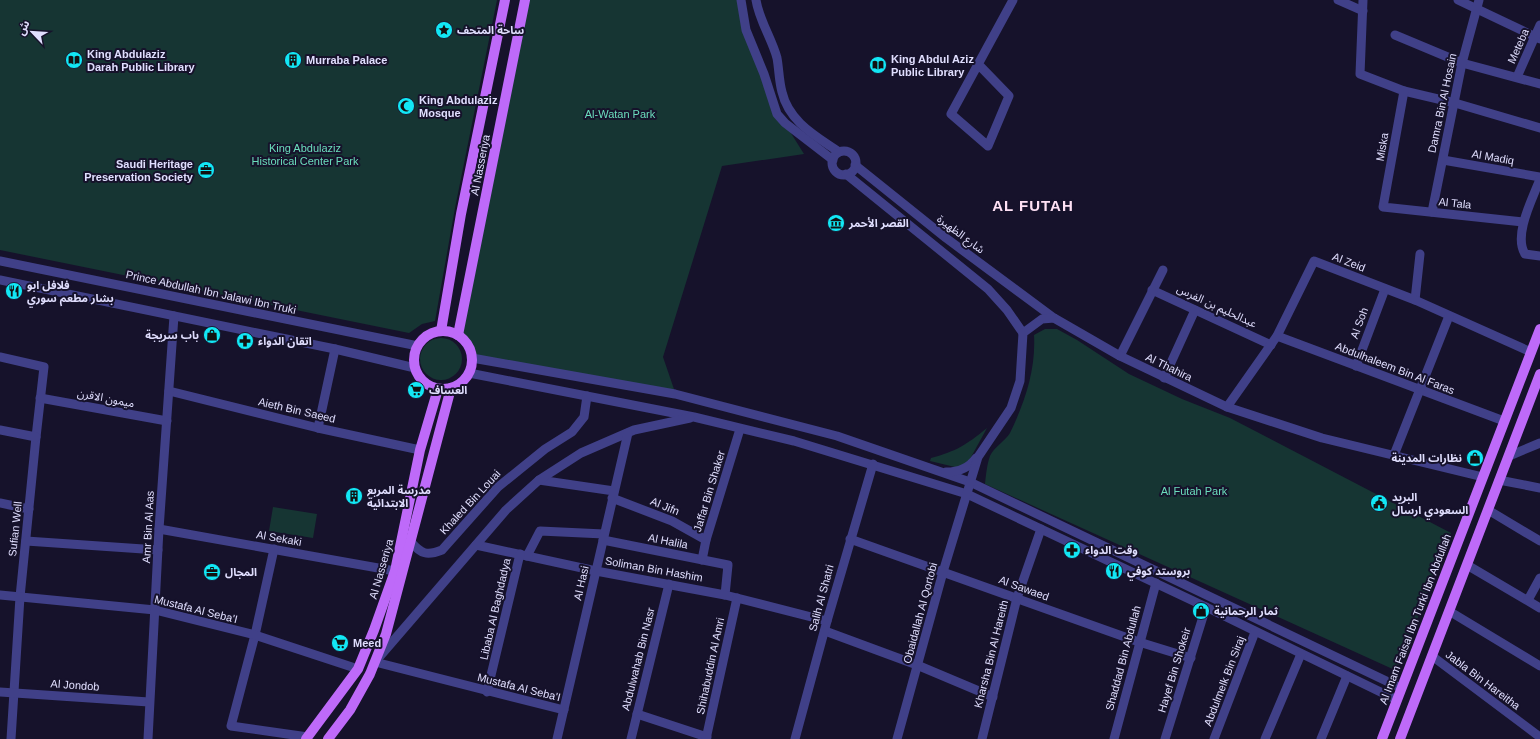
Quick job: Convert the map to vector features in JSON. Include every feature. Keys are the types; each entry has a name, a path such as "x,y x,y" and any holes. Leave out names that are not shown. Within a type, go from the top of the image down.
{"main road":[{"name":"Al Nasseriya","path":"441,331 461,214 505,0"},
{"name":"Al Nasseriya","path":"458,335 525,0"},
{"name":"Al Imam Faisal Ibn Turki Ibn Abdullah","path":"1382,739 1540,329"},
{"path":"441,331 458,335 465,340 470,348 472,358 469,373 464,380 451,388 438,388 430,386 423,381 415,368 414,360 418,346 425,337 430,334 441,331"},
{"path":"1400,739 1540,374"},
{"name":"Al Nasseriya","path":"307,738 358,669 374,630 395,571 420,450 438,388"},
{"name":"Al Nasseriya","path":"328,739 350,710 370,674 386,634 451,388"}],"street":[{"path":"741,0 746,30 764,74 777,114 784,123 833,160"},
{"name":"شارع الظهيرة","path":"756,0 776,58 782,93 791,114 803,127 840,152 845,151 851,154 855,160 855,165 946,238 1054,318"},
{"path":"978,64 1009,96 988,146 951,114 978,64 1013,0"},
{"path":"1338,0 1362,11"},
{"path":"1363,0 1360,74 1404,91 1455,103 1540,128"},
{"path":"1458,0 1478,4 1538,38"},
{"name":"Damra Bin Al Hosain","path":"1432,212 1462,63 1478,4"},
{"name":"Meteba","path":"1517,77 1538,38 1540,25"},
{"path":"1395,35 1462,63 1540,84"},
{"name":"Miska","path":"1383,207 1404,91"},
{"path":"840,152 833,160 833,166 836,172 846,174 853,170 855,165"},
{"name":"Al Madiq","path":"1443,160 1540,178"},
{"path":"846,174 988,289 1007,310 1023,333 1020,381 1011,408 997,431 974,460 962,470 946,472 930,468"},
{"path":"1540,178 1523,222 1521,248 1525,254 1540,256"},
{"name":"Al Tala","path":"1383,207 1523,222"},
{"path":"1415,300 1420,254"},
{"name":"Prince Abdullah Ibn Jalawi Ibn Truki","path":"0,261 418,346"},
{"name":"Al Zeid","path":"1227,407 1277,336 1314,261 1415,300 1532,352"},
{"path":"1120,356 1163,270"},
{"path":"0,280 335,349 415,368"},
{"name":"Al Soh","path":"1356,366 1385,289"},
{"name":"عبدالحليم بن الفرس","path":"1152,290 1271,345"},
{"path":"1164,378 1195,310"},
{"name":"Amr Bin Al Aas","path":"148,739 158,550 174,316"},
{"path":"1394,455 1449,316"},
{"path":"1023,333 1042,319 1054,318"},
{"name":"Al Thahira","path":"1054,318 1120,356 1227,407 1322,438 1483,477"},
{"name":"Abdulhaleem Bin Al Faras","path":"1277,336 1504,421"},
{"path":"318,428 335,349"},
{"name":"Sufian Well","path":"0,357 44,367 20,597 10,739"},
{"path":"472,358 675,394 837,436 970,482 1402,688"},
{"path":"469,373 694,417 740,428 823,449 967,494 1156,583 1397,700"},
{"name":"Aieth Bin Saeed","path":"169,391 318,428 420,450"},
{"name":"Khaled Bin Louai","path":"411,542 418,550 424,553 433,553 442,550 498,487 545,449 572,432 584,416 587,396"},
{"name":"ميمون الاقرن","path":"40,398 167,421"},
{"path":"375,662 506,510 539,480 581,453 634,430 694,417"},
{"name":"Jaffar Bin Shaker","path":"702,560 706,540 740,428"},
{"path":"0,430 36,437"},
{"name":"Al Hasi","path":"557,739 628,433"},
{"path":"1509,456 1540,443"},
{"path":"967,494 978,457 984,447"},
{"name":"Salih Al Shatri","path":"795,739 850,539 873,464"},
{"path":"539,480 613,494"},
{"path":"1499,480 1540,488"},
{"name":"Al Jifn","path":"613,494 672,521 706,540"},
{"name":"Obaidallah Al Qortobi","path":"898,739 943,572 967,494"},
{"path":"0,503 29,510"},
{"path":"1488,510 1540,541"},
{"name":"Al Sekaki","path":"160,529 395,571"},
{"name":"Kharsha Bin Al Hareith","path":"982,739 1017,598 1041,529"},
{"name":"Al Halila","path":"523,555 540,531 604,537 728,565 725,595"},
{"name":"Al Sawaed","path":"850,539 1139,642 1191,658"},
{"path":"26,541 158,550"},
{"name":"Soliman Bin Hashim","path":"476,545 596,571 737,598 826,626 993,697"},
{"path":"274,549 255,635 231,726 307,738"},
{"name":"Libaba Al Baghdadya","path":"487,692 523,555"},
{"path":"1467,564 1540,608"},
{"path":"1528,600 1540,578"},
{"name":"Shaddad Bin Abdullah","path":"1114,739 1156,583"},
{"name":"Abdulwahab Bin Nasr","path":"631,739 669,584"},
{"name":"Mustafa Al Seba'I","path":"0,595 156,610 255,635 358,669"},
{"name":"Shihabuddin Al Amri","path":"706,738 737,598"},
{"path":"1217,613 1222,614 1227,612 1228,608 1224,603"},
{"name":"Hayef Bin Shokeir","path":"1165,739 1206,607"},
{"path":"1449,611 1540,666"},
{"path":"1238,623 1236,619 1237,614 1242,612 1246,613"},
{"name":"Abdulmelk Bin Siraj","path":"1214,739 1255,632"},
{"path":"1265,739 1301,654"},
{"name":"Jabla Bin Hareitha","path":"1432,656 1540,737"},
{"name":"Mustafa Al Seba'I","path":"375,662 487,692 564,710"},
{"path":"1321,739 1347,676"},
{"name":"Al Jondob","path":"0,692 149,703"},
{"path":"143,739 149,703"},
{"path":"637,714 706,738"}],"green space":[{"name":"King Abdulaziz Historical Center Park","path":"0,0 497,0 455,208 435,321 422,324 409,333 0,250"},
{"name":"Al-Watan Park","path":"526,0 743,0 748,30 779,114 804,154 722,166 663,357 676,395 474,359 469,346 460,336"},
{"name":"Al Futah Park","path":"1045,329 1057,329 1077,340 1129,374 1182,399 1230,418 1451,533 1397,671 985,484 990,456 1010,433 1025,397 1033,360 1034,335"},
{"path":"437,338 445,338 456,344 462,355 462,363 456,374 445,380 437,380 426,374 420,363 420,355 426,344"},
{"path":"987,428 970,459 959,468 930,461 931,458 961,447"},
{"path":"273,507 317,514 313,538 269,531"}],"place":[{"name":"ساحة المتحف","path":"444,30"},
{"name":"King Abdulaziz Darah Public Library","path":"74,60"},
{"name":"Murraba Palace","path":"293,60"},
{"name":"King Abdul Aziz Public Library","path":"878,65"},
{"name":"King Abdulaziz Mosque","path":"406,106"},
{"name":"Saudi Heritage Preservation Society","path":"206,170"},
{"name":"القصر الأحمر","path":"836,223"},
{"name":"فلافل ابو بشار مطعم سوري","path":"14,291"},
{"name":"باب سريجة","path":"212,335"},
{"name":"اتقان الدواء","path":"245,341"},
{"name":"العساف","path":"416,390"},
{"name":"نظارات المدينة","path":"1475,458"},
{"name":"مدرسة المربع الابتدائية","path":"354,496"},
{"name":"البريد السعودي ارسال","path":"1379,503"},
{"name":"وقت الدواء","path":"1072,550"},
{"name":"بروستد كوفي","path":"1114,571"},
{"name":"المجال","path":"212,572"},
{"name":"ثمار الرحمانية","path":"1201,611"},
{"name":"Meed","path":"340,643"}],"district":[{"name":"AL FUTAH","path":"1033,205"}]}
